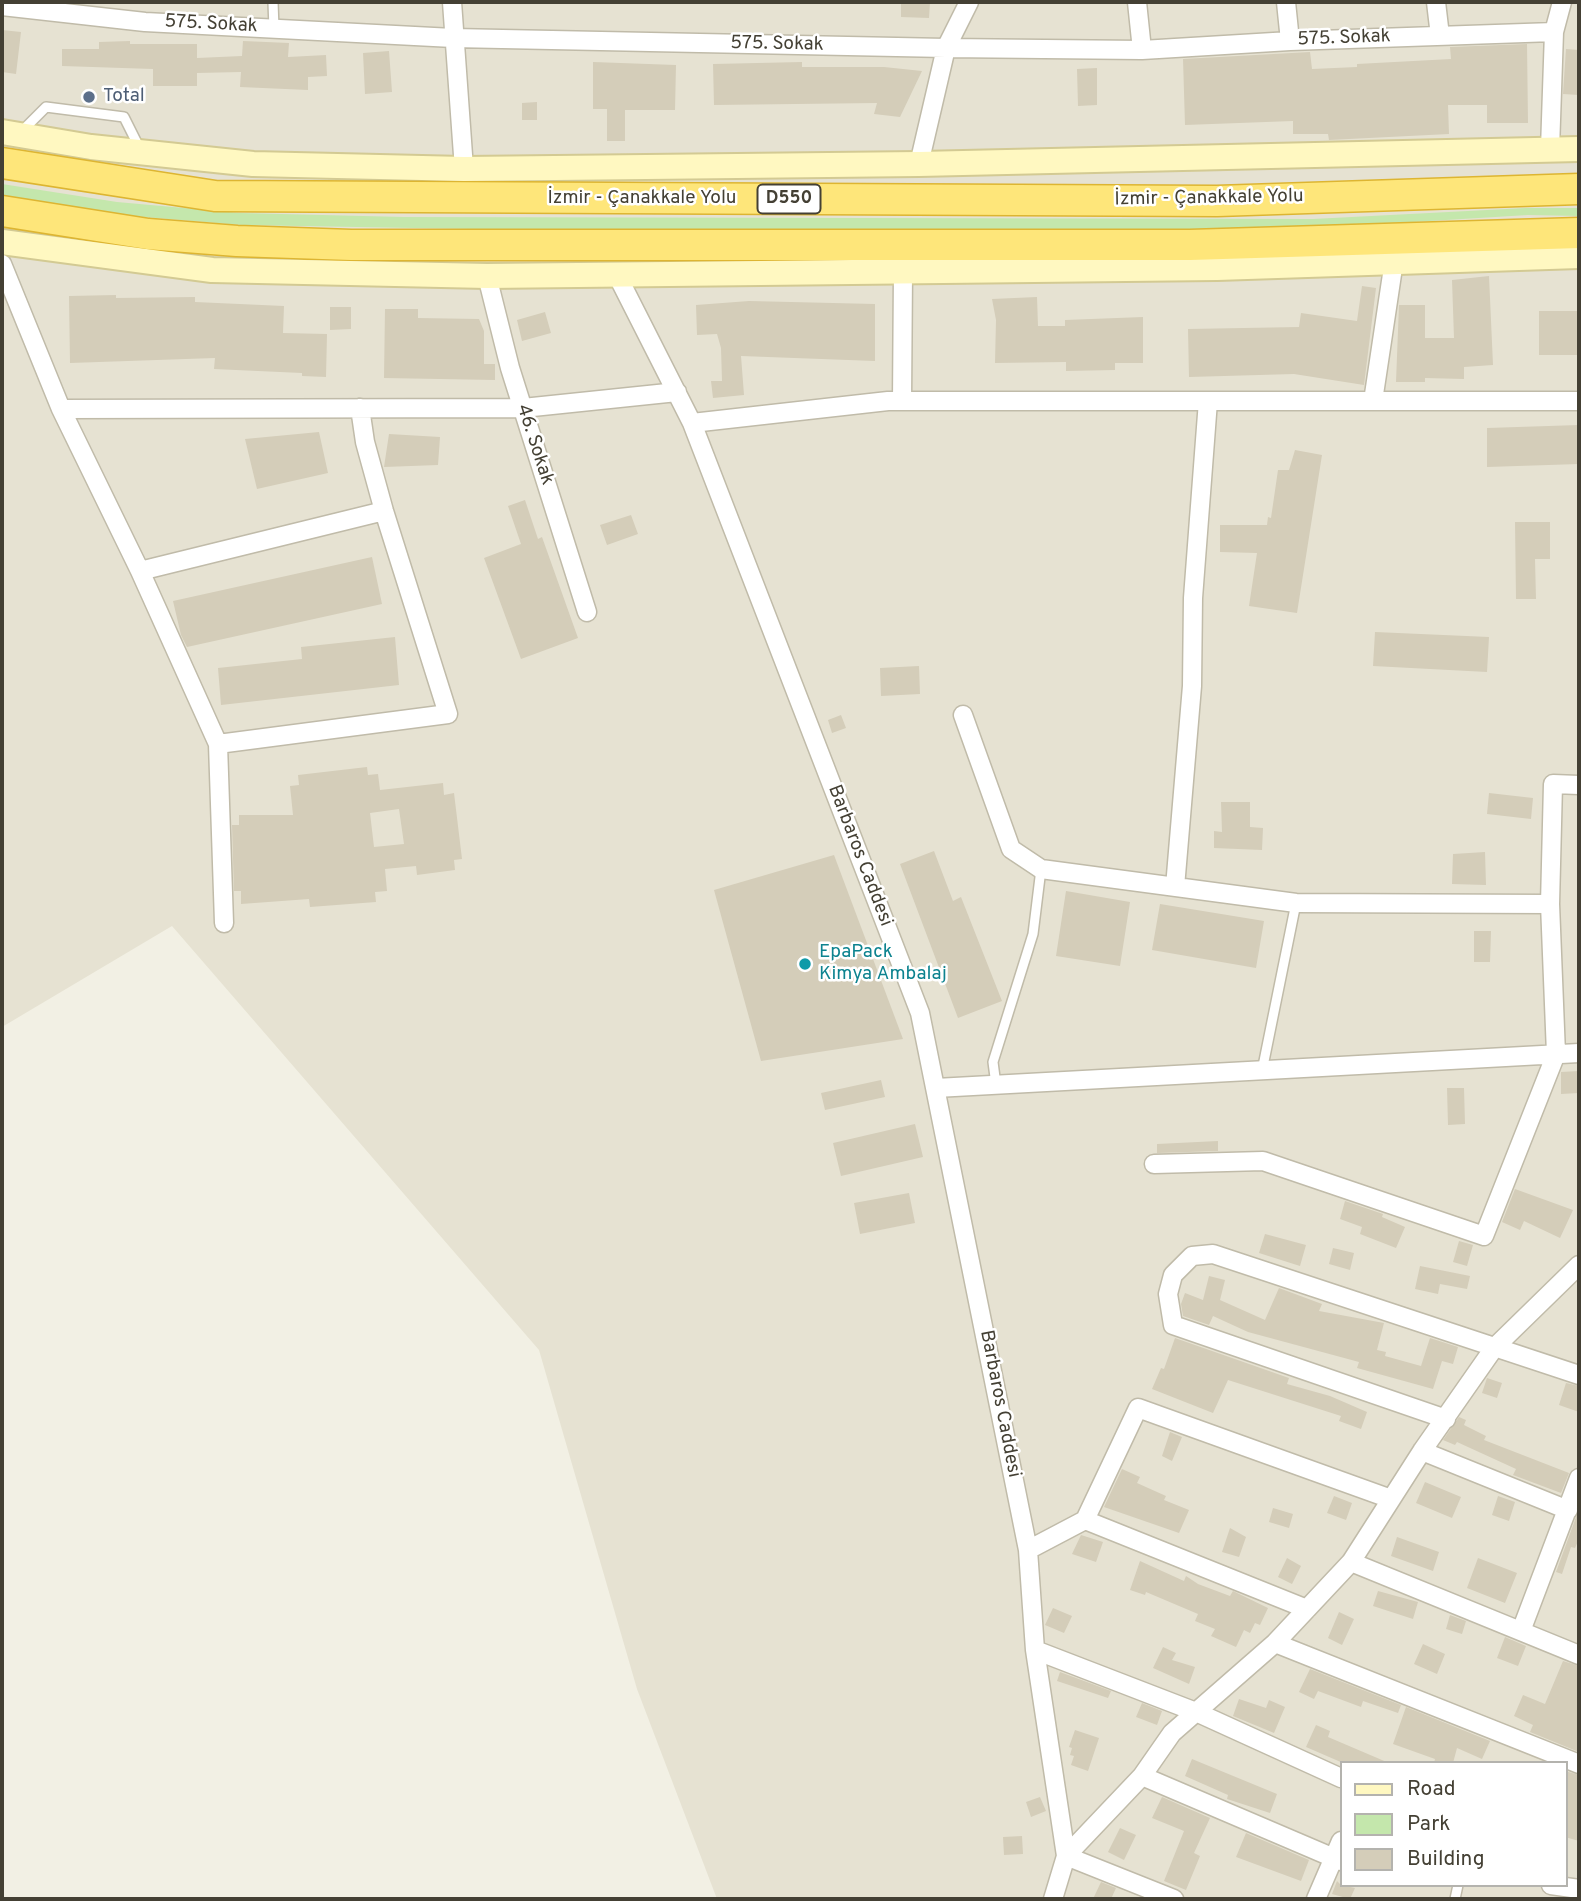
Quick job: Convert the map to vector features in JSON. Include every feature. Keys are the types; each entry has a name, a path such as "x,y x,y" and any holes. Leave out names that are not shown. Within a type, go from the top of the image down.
{"highway":[{"name":"İzmir - Çanakkale Yolu","path":"2,163 215,196 1217,201 1579,189"},
{"path":"2,211 148,234 237,241 351,244 1191,245 1579,233"}],"main road":[{"path":"10,133 91,147 253,164 464,169 919,164 1579,149"},
{"path":"2,242 212,270 487,276 903,272 1579,256"}],"street":[{"path":"452,2 464,169"},
{"path":"919,164 946,48 969,2"},
{"path":"1137,2 1142,50"},
{"path":"1286,2 1290,41"},
{"path":"1436,2 1440,36"},
{"path":"1550,149 1554,32 1562,2"},
{"name":"575. Sokak","path":"2,6 145,22 453,38 946,48 1142,50 1290,41 1554,32"},
{"path":"1373,401 1394,261"},
{"path":"2,264 61,409 140,571 218,744 224,923"},
{"path":"902,401 903,272"},
{"name":"Barbaros Caddesi","path":"616,273 692,423 920,1013 1028,1550 1035,1650 1066,1856"},
{"name":"46. Sokak","path":"487,276 523,408 587,612"},
{"path":"61,409 523,408 677,392"},
{"path":"692,423 902,401 1579,401"},
{"path":"1175,887 1192,686 1194,598 1208,401"},
{"path":"218,744 448,714 384,511 365,442 360,408"},
{"path":"140,571 384,511"},
{"path":"964,715 1011,849 1041,869 1296,903 1550,904"},
{"path":"1154,1164 1263,1161 1484,1236 1556,1054 1550,904 1553,785 1579,785"},
{"path":"936,1088 1579,1053"},
{"path":"1446,1419 1173,1325 1168,1294 1173,1275 1192,1255 1213,1254 1579,1375"},
{"path":"1054,1899 1066,1856 1142,1776 1172,1734 1275,1643 1351,1562 1422,1451 1494,1348 1579,1265"},
{"path":"1028,1550 1085,1520 1138,1408 1391,1499"},
{"path":"1422,1451 1568,1510"},
{"path":"1521,1631 1579,1479"},
{"path":"1085,1520 1307,1609"},
{"path":"1351,1562 1579,1655"},
{"path":"1275,1643 1579,1764"},
{"path":"1035,1650 1196,1712 1340,1778"},
{"path":"1142,1776 1337,1861 1316,1899"},
{"path":"1066,1856 1174,1899"}],"lane":[{"path":"273,2 274,29"},
{"path":"10,133 46,107 111,115 124,117 141,151"},
{"path":"996,1085 993,1062 1033,934 1041,869"},
{"path":"1262,1071 1296,903"}],"shaded area":[{"path":"2,2 1579,2 1579,1899 717,1899 637,1689 539,1350 172,926 2,1027"}],"green space":[{"path":"2,184 117,202 240,213 404,217 1313,219 1526,208 1579,208 1579,216 1528,215 1314,228 1164,231 589,231 241,225 120,215 2,197"}],"building":[{"path":"901,2 930,2 929,18 901,17"},
{"path":"2,30 21,32 16,74 2,72"},
{"path":"130,41 130,44 197,44 197,58 242,56 243,41 289,43 288,57 326,55 327,76 308,77 308,90 240,87 241,72 197,73 197,86 153,86 153,69 62,66 62,49 99,49 99,42"},
{"path":"1527,44 1528,123 1487,123 1487,105 1448,105 1449,134 1329,140 1328,134 1293,134 1293,121 1185,125 1183,59 1310,52 1312,69 1451,59 1450,47"},
{"path":"1566,49 1579,50 1579,95 1563,94"},
{"path":"389,51 392,92 365,94 363,53"},
{"path":"593,62 676,65 675,110 625,110 625,141 607,141 607,109 593,109"},
{"path":"802,62 802,67 884,67 922,71 900,117 874,114 877,103 714,105 713,64"},
{"path":"1097,68 1097,105 1078,106 1077,69"},
{"path":"537,102 537,120 522,120 522,103"},
{"path":"1489,276 1493,365 1464,367 1464,379 1425,378 1425,382 1396,382 1399,305 1425,305 1425,338 1454,338 1452,280"},
{"path":"1362,286 1376,288 1364,385 1294,374 1189,377 1188,329 1299,327 1301,313 1357,321"},
{"path":"116,295 116,298 195,297 195,302 284,306 283,333 327,334 326,377 302,376 302,373 214,369 215,358 70,363 69,296"},
{"path":"1037,297 1038,326 1065,326 1065,320 1143,317 1143,363 1115,363 1115,370 1066,371 1066,362 995,363 996,320 992,299"},
{"path":"749,301 875,304 875,361 741,356 744,395 713,398 711,381 722,381 721,348 717,334 697,335 696,305"},
{"path":"330,307 351,307 351,329 330,330"},
{"path":"385,309 418,309 418,318 479,319 484,331 484,364 495,364 495,380 384,378"},
{"path":"1539,311 1579,311 1579,355 1539,355"},
{"path":"545,312 551,333 522,341 517,320"},
{"path":"1579,425 1579,464 1487,467 1487,428"},
{"path":"319,432 328,473 257,489 245,439"},
{"path":"389,434 440,437 438,465 384,467"},
{"path":"1295,450 1322,455 1297,613 1249,606 1257,553 1220,552 1220,525 1267,525 1268,517 1271,518 1278,470 1289,470"},
{"path":"525,500 538,539 542,537 578,638 521,659 484,558 521,544 508,506"},
{"path":"631,515 638,534 607,545 600,525"},
{"path":"1515,522 1550,522 1550,559 1535,559 1536,599 1516,599"},
{"path":"372,557 382,604 187,647 181,635 173,601"},
{"path":"1375,632 1489,637 1487,672 1373,666"},
{"path":"395,637 399,685 221,705 218,668 302,659 301,647"},
{"path":"919,666 920,694 881,696 880,668"},
{"path":"841,715 846,728 832,733 828,720"},
{"path":"367,767 368,775 378,774 380,790 443,783 444,795 454,793 462,859 454,860 455,870 417,875 416,866 385,869 387,891 375,892 376,902 310,907 309,899 241,904 241,891 234,891 232,825 239,825 239,815 293,815 290,786 299,785 298,775","holes":["399,809 404,844 374,847 370,813"]},
{"path":"1489,793 1533,798 1531,819 1487,814"},
{"path":"1221,802 1250,802 1250,827 1263,828 1262,850 1214,848 1214,831 1222,832"},
{"path":"934,851 953,901 961,897 1002,1001 958,1018 900,864"},
{"path":"1485,852 1486,885 1452,884 1453,854"},
{"name":"EpaPack Kimya Ambalaj","path":"834,855 903,1039 761,1061 714,890"},
{"path":"1066,891 1130,902 1120,966 1056,956"},
{"path":"1160,904 1264,921 1256,968 1152,950"},
{"path":"1474,931 1491,931 1490,962 1474,962"},
{"path":"1579,1071 1579,1093 1561,1094 1561,1072"},
{"path":"881,1080 885,1097 825,1110 821,1093"},
{"path":"1447,1088 1464,1088 1465,1124 1448,1125"},
{"path":"915,1124 923,1157 841,1176 833,1143"},
{"path":"1218,1141 1218,1151 1157,1153 1157,1144"},
{"path":"1515,1189 1573,1210 1560,1238 1524,1221 1520,1230 1502,1222"},
{"path":"909,1193 915,1223 860,1234 854,1203"},
{"path":"1345,1201 1383,1214 1382,1217 1405,1227 1396,1248 1360,1234 1362,1227 1340,1219"},
{"path":"1265,1234 1306,1245 1300,1266 1259,1253"},
{"path":"1459,1241 1473,1245 1467,1266 1453,1262"},
{"path":"1333,1248 1354,1253 1350,1270 1329,1264"},
{"path":"1420,1266 1470,1276 1467,1289 1440,1284 1438,1294 1415,1289"},
{"path":"1209,1276 1225,1280 1220,1300 1265,1320 1279,1288 1322,1304 1319,1311 1384,1323 1377,1350 1386,1352 1385,1356 1421,1366 1430,1338 1458,1347 1453,1364 1442,1361 1433,1389 1357,1368 1359,1362 1248,1332 1213,1316 1209,1325 1183,1316 1181,1304 1185,1293 1203,1300"},
{"path":"1175,1338 1289,1378 1287,1384 1330,1396 1367,1412 1361,1429 1339,1421 1341,1416 1228,1380 1213,1413 1152,1389 1161,1368 1164,1369"},
{"path":"1487,1378 1502,1383 1497,1398 1482,1393"},
{"path":"1566,1383 1579,1386 1579,1412 1559,1405"},
{"path":"1459,1417 1466,1420 1464,1425 1486,1436 1484,1440 1569,1473 1561,1493 1513,1475 1516,1469 1457,1442 1455,1445 1443,1440"},
{"path":"1170,1432 1182,1437 1172,1461 1162,1456"},
{"path":"1122,1469 1140,1477 1137,1483 1166,1496 1164,1500 1189,1510 1179,1533 1104,1507"},
{"path":"1425,1482 1461,1497 1452,1518 1416,1503"},
{"path":"1334,1496 1352,1503 1346,1520 1327,1513"},
{"path":"1498,1496 1515,1502 1509,1521 1492,1515"},
{"path":"1273,1508 1293,1514 1289,1528 1269,1522"},
{"path":"1579,1509 1579,1539 1575,1548 1571,1547 1562,1574 1556,1572"},
{"path":"1230,1528 1246,1537 1239,1557 1222,1552"},
{"path":"1081,1535 1103,1542 1096,1562 1072,1554"},
{"path":"1397,1537 1439,1552 1433,1571 1391,1556"},
{"path":"1287,1558 1301,1566 1292,1584 1278,1577"},
{"path":"1478,1558 1517,1573 1505,1603 1467,1588"},
{"path":"1140,1561 1184,1581 1186,1576 1198,1584 1230,1596 1233,1591 1268,1608 1260,1625 1255,1623 1250,1633 1244,1630 1236,1647 1211,1636 1215,1629 1195,1621 1198,1614 1146,1592 1145,1595 1130,1590"},
{"path":"1378,1591 1418,1602 1413,1619 1373,1606"},
{"path":"1053,1608 1072,1616 1064,1633 1045,1625"},
{"path":"1339,1612 1354,1619 1342,1645 1328,1638"},
{"path":"1450,1615 1466,1621 1462,1634 1446,1629"},
{"path":"1505,1637 1526,1646 1518,1666 1497,1658"},
{"path":"1423,1644 1445,1654 1437,1674 1414,1664"},
{"path":"1163,1647 1176,1653 1172,1660 1195,1667 1189,1684 1153,1668"},
{"path":"1563,1661 1579,1666 1579,1752 1530,1732 1533,1725 1514,1716 1523,1695 1545,1704"},
{"path":"1310,1669 1401,1705 1398,1713 1363,1701 1361,1707 1318,1691 1314,1699 1299,1692"},
{"path":"1060,1672 1111,1691 1108,1698 1057,1681"},
{"path":"1239,1699 1266,1708 1269,1700 1285,1707 1274,1733 1233,1716"},
{"path":"1142,1703 1162,1711 1157,1725 1136,1717"},
{"path":"1406,1707 1490,1741 1482,1759 1457,1748 1454,1761 1434,1761 1393,1744"},
{"path":"1316,1725 1330,1731 1328,1737 1384,1761 1340,1762 1306,1747"},
{"path":"1075,1730 1099,1738 1088,1771 1071,1765 1074,1756 1070,1755 1072,1748 1069,1747"},
{"path":"1192,1759 1277,1794 1270,1813 1227,1799 1228,1795 1185,1776"},
{"path":"1567,1772 1579,1775 1579,1841 1567,1838"},
{"path":"1040,1797 1046,1811 1031,1817 1026,1802"},
{"path":"1162,1797 1210,1818 1194,1853 1200,1856 1186,1890 1164,1881 1184,1831 1152,1818"},
{"path":"1120,1828 1136,1835 1124,1860 1108,1852"},
{"path":"1246,1833 1309,1860 1301,1881 1236,1857"},
{"path":"1022,1836 1023,1854 1004,1855 1003,1837"},
{"path":"1337,1881 1340,1887 1355,1888 1350,1899 1332,1894"},
{"path":"1101,1882 1116,1888 1111,1899 1093,1899"}],"place":[{"name":"Total","path":"89,97"},
{"name":"EpaPack Kimya Ambalaj","path":"805,964"}]}
